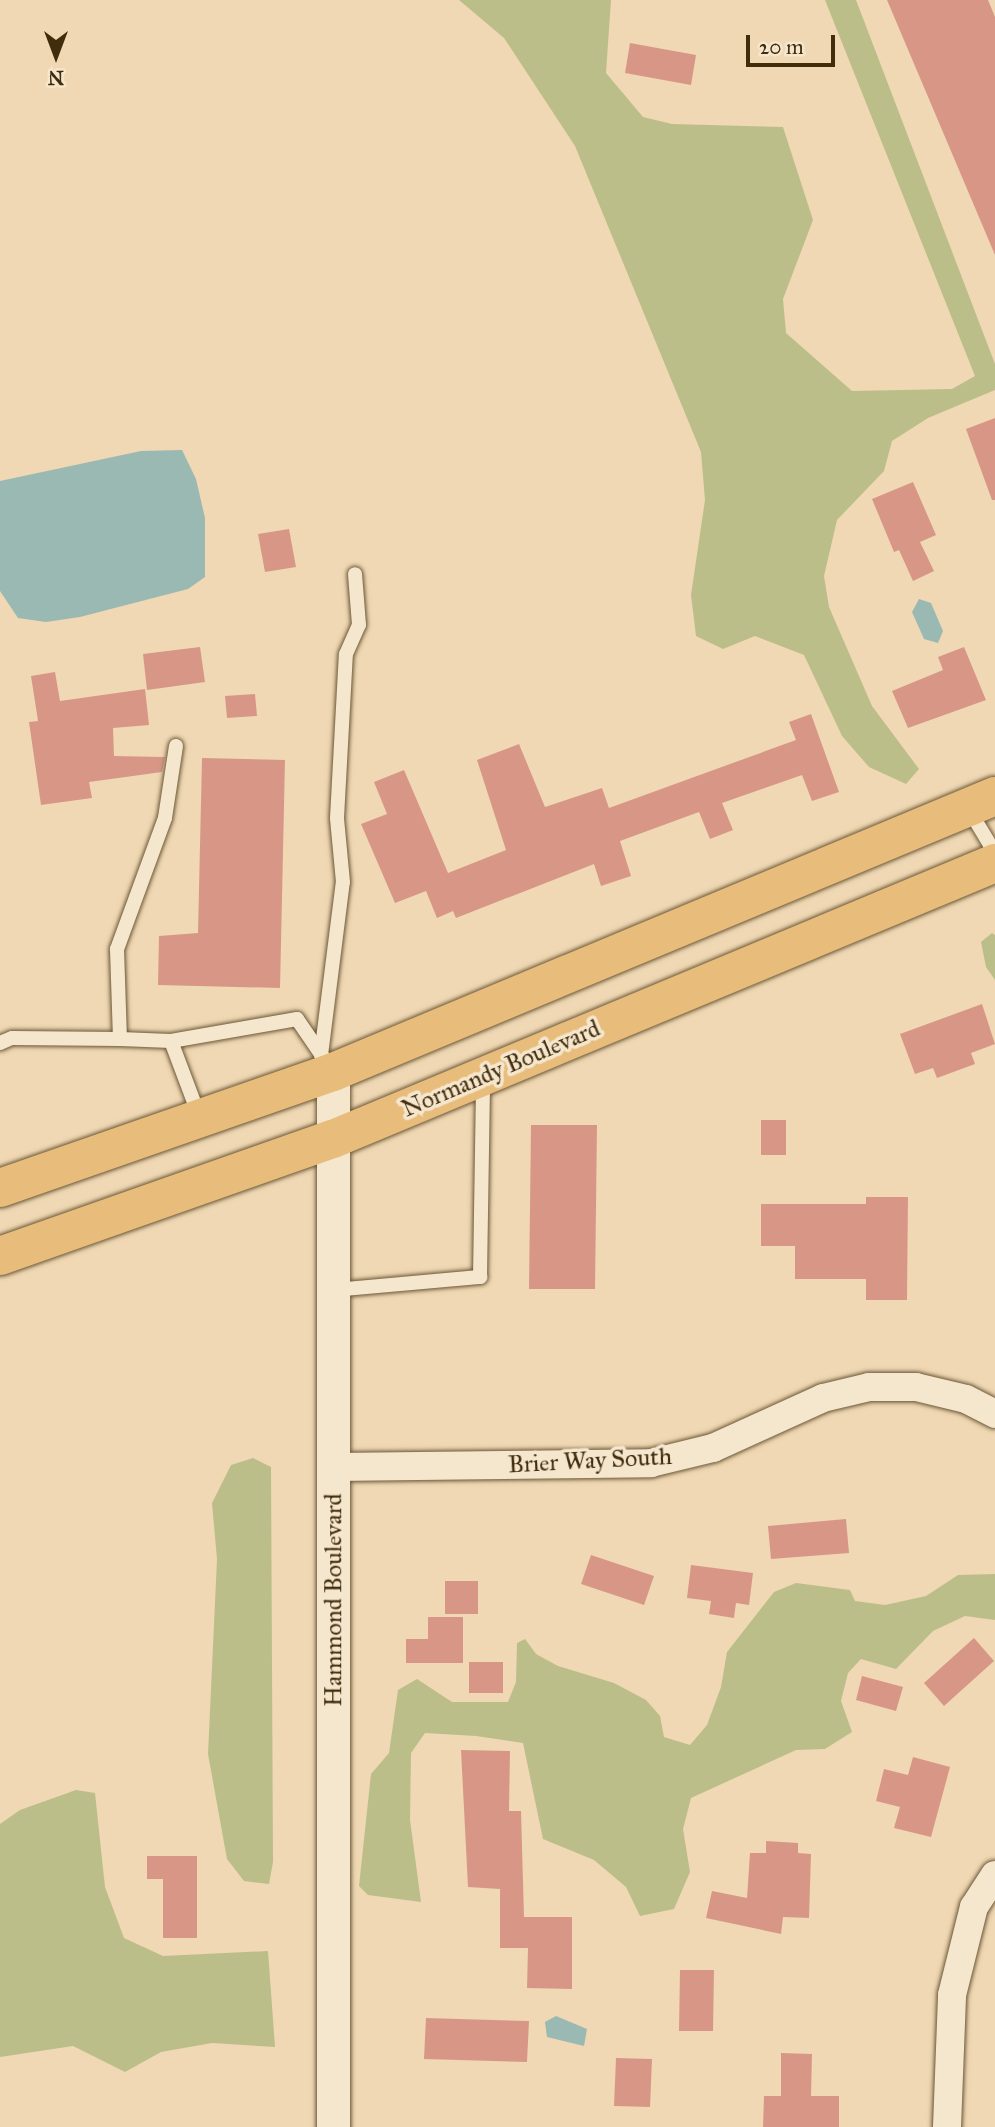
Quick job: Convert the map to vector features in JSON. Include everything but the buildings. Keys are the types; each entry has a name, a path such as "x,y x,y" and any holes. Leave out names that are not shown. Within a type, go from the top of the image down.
{"main road":[{"path":"0,1188 200,1119 327,1063 981,801"},
{"name":"Normandy Boulevard","path":"0,1256 333,1139 995,863"}],"street":[{"name":"Hammond Boulevard","path":"327,1063 333,1139 334,1290 332,2127"},
{"name":"Brier Way South","path":"334,1467 651,1463 713,1448 822,1398 869,1387 916,1387 966,1399 995,1414"},
{"path":"947,2127 952,1995 975,1907 995,1875"}],"lane":[{"path":"327,1063 343,881 337,818 346,654 359,625 355,574"},
{"path":"120,1039 117,949 165,818 176,746"},
{"path":"981,801 995,853"},
{"path":"0,1043 12,1038 171,1041 297,1019 327,1063"},
{"path":"171,1041 200,1119"},
{"path":"334,1290 480,1277 483,1076"}],"green space":[{"path":"459,0 611,0 606,73 643,117 672,124 783,127 813,220 783,299 786,333 852,391 952,389 975,376 825,0 856,0 995,364 995,390 928,418 892,441 884,471 837,520 824,576 829,607 872,706 919,769 906,784 869,767 842,736 804,655 755,636 723,649 696,636 691,595 705,500 701,452 575,146 504,38"},
{"path":"992,933 995,935 995,980 986,967 981,942"},
{"path":"253,1458 271,1467 273,1862 269,1884 244,1881 227,1859 208,1754 217,1559 212,1503 231,1465"},
{"path":"995,1574 995,1620 965,1616 933,1631 896,1669 861,1659 848,1673 841,1701 852,1732 825,1749 796,1750 691,1798 683,1829 690,1872 674,1909 640,1916 626,1887 594,1860 543,1839 523,1743 476,1736 425,1733 411,1753 410,1820 421,1902 368,1895 359,1886 371,1774 389,1753 398,1690 417,1679 452,1702 508,1702 516,1682 517,1643 525,1639 536,1654 558,1666 614,1683 646,1700 660,1716 664,1737 690,1745 707,1725 721,1687 727,1652 774,1592 796,1583 850,1590 855,1601 885,1605 926,1596 958,1575"},
{"path":"76,1790 95,1793 105,1887 124,1938 163,1956 268,1951 275,2047 212,2043 161,2052 125,2072 73,2046 0,2057 0,1824 20,1810"}],"water":[{"path":"182,450 196,479 205,518 205,577 188,589 80,617 46,622 18,618 0,591 0,481 141,451"},
{"path":"919,599 931,603 943,631 938,643 924,639 912,612"},
{"path":"556,2016 587,2029 584,2046 547,2037 545,2022"}]}
